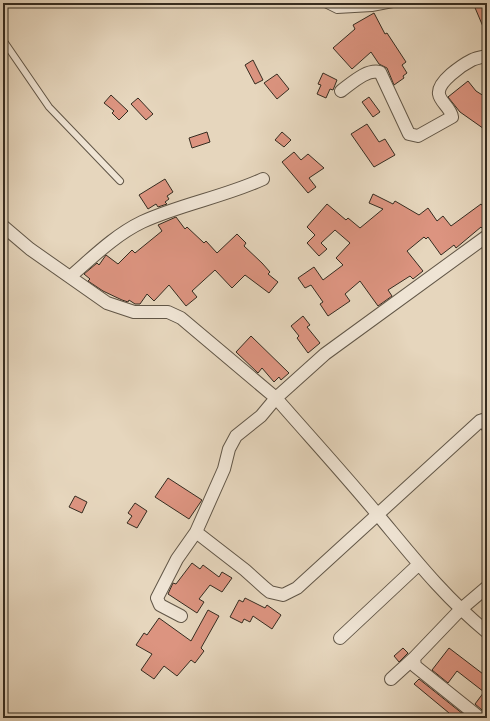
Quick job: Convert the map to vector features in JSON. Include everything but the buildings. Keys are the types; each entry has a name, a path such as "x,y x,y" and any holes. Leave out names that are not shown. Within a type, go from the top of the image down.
{"street":[{"path":"340,91 368,73 374,71 380,72 409,134 418,136 452,117 452,114 439,96 438,89 442,82 472,60 487,56"},
{"path":"71,276 104,248 141,223 216,195 263,180"},
{"path":"3,226 30,249 108,303 118,308 134,312 168,312 181,318 276,398 377,514 418,565 460,610 487,632"},
{"path":"181,616 160,605 157,598 177,559 196,532 224,469 229,449 236,436 261,416 276,398 330,350 487,236"},
{"path":"196,532 245,570 270,592 283,595 297,588 377,514 486,421"},
{"path":"340,638 418,565"},
{"path":"391,679 414,658 460,610 487,587"},
{"path":"414,658 415,666 480,718"}],"lane":[{"path":"324,3 337,10 372,8 398,3"},
{"path":"3,40 49,107 120,181"}]}
